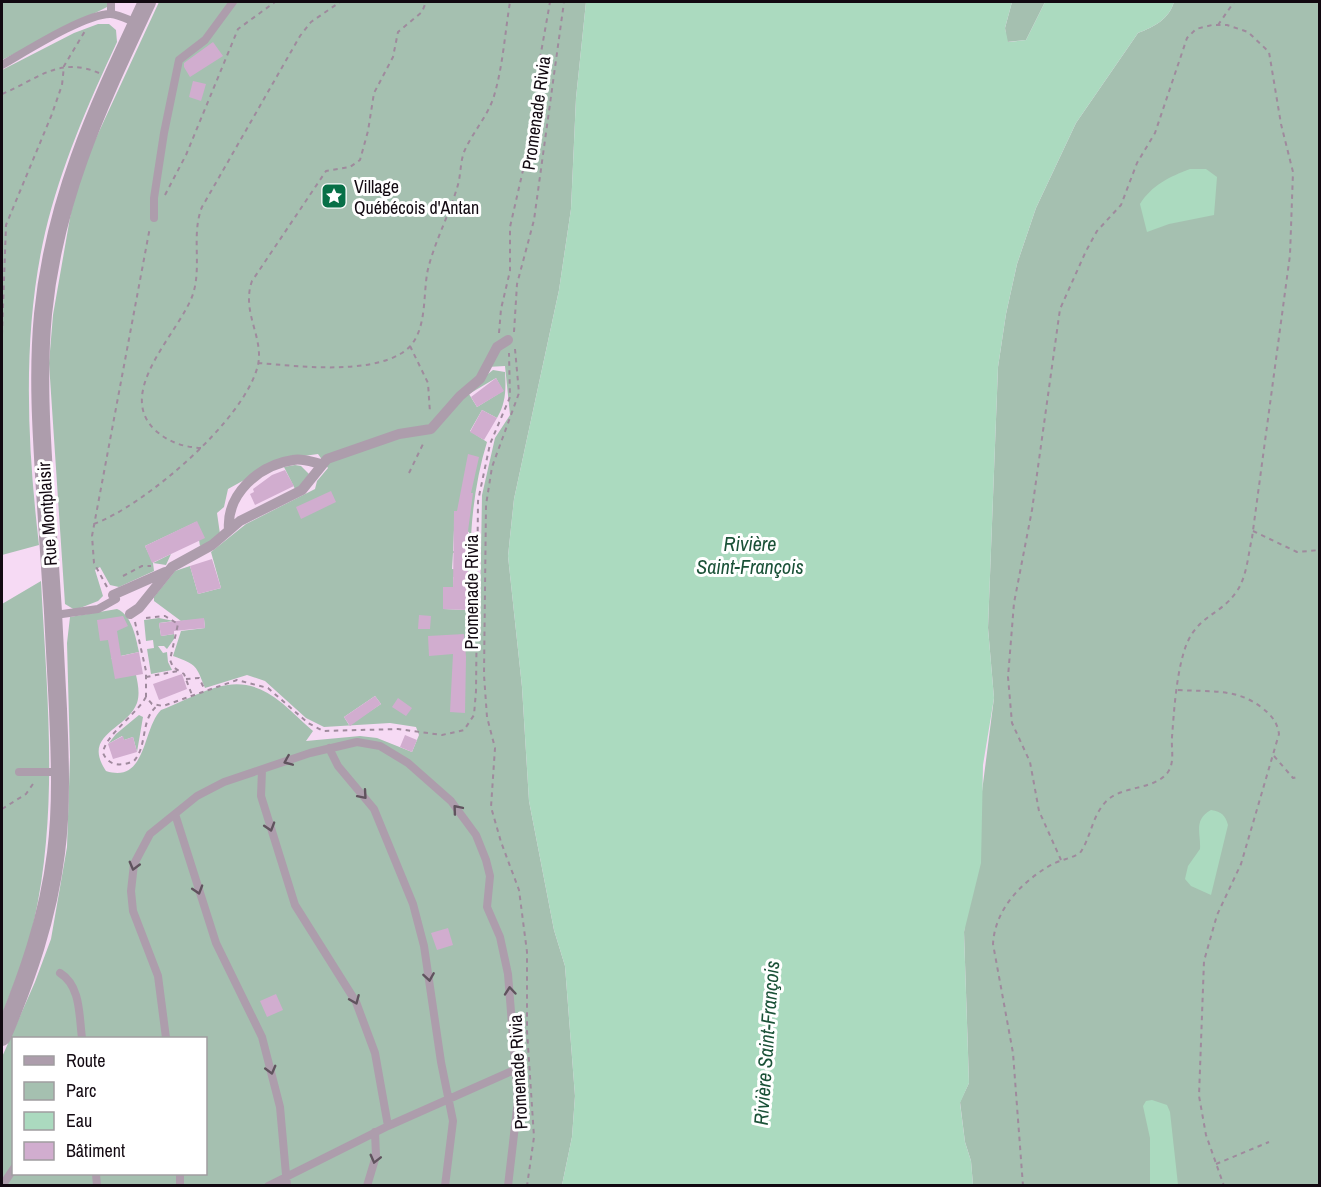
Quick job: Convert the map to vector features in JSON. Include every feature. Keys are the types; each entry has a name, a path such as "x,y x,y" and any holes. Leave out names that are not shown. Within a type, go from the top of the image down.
{"street":[{"name":"Rue Montplaisir","path":"2,1037 31,962 49,896 56,851 60,772 40,398 46,292 61,214 74,168 94,117 147,2"},
{"path":"114,597 168,571 206,549 254,513 302,490 327,459 399,434 428,430 460,396 480,379 497,347 510,340"},
{"path":"229,530 231,509 245,483 284,462 295,459 321,464"},
{"path":"132,617 168,571"}],"lane":[{"path":"111,2 111,14"},
{"path":"154,218 153,198 179,60 205,40 233,2"},
{"path":"2,65 75,26 111,14 137,23"},
{"path":"53,615 98,609 114,597"},
{"path":"166,1037 158,976 133,911 131,877 137,853 144,842 175,814 211,788 329,748 357,742 380,746 394,753 445,795 476,835 490,876 487,907 500,937 508,974 518,1113 508,1185"},
{"path":"329,748 338,766 374,809 413,904 424,946 453,1134 444,1177 445,1185"},
{"path":"262,770 261,796 295,905 356,1002 375,1053 388,1126"},
{"path":"19,772 60,772"},
{"path":"175,814 216,943 262,1037 280,1107 288,1176 287,1185"},
{"path":"60,973 71,983 75,993 81,1037"},
{"path":"268,1185 375,1132 514,1070"},
{"path":"367,1185 376,1156 375,1132"},
{"path":"2,1185 12,1171"}],"path":[{"path":"201,448 185,447 174,443 151,426 143,415 141,401 146,382 162,343 189,306 195,290 197,220 202,207 300,36 311,22 340,2"},
{"path":"94,524 111,518 137,501 201,448 253,379 258,363 258,349 249,311 248,291 252,280 326,171 350,167 360,160 368,131 374,93 393,57 398,32 422,12 426,2"},
{"path":"258,363 328,369 348,367 388,359 401,354 410,346 418,333 423,314 428,270 447,210 457,190 464,152 494,98 510,2"},
{"path":"510,340 499,334 498,324 510,271 510,227 537,109 539,64 550,2"},
{"name":"Promenade Rivia","path":"526,1185 534,1137 527,1031 527,942 519,890 491,807 495,748 487,717 484,675 486,505 492,467 519,393 510,340 517,284 534,220 564,2"},
{"path":"1218,25 1234,2"},
{"path":"1023,1185 1013,1053 994,937 1005,908 1016,892 1061,860 1080,853 1096,816 1111,798 1160,779 1167,774 1171,766 1181,663 1190,636 1202,620 1233,596 1240,584 1252,531 1291,246 1293,172 1281,124 1269,52 1248,32 1218,25 1196,29 1186,38 1155,133 1137,163 1121,205 1097,231 1086,250 1060,309 1030,525 1014,603 1008,695 1014,732 1030,762 1039,810 1061,860"},
{"path":"2,335 6,225 52,114 62,85 64,66 86,29"},
{"path":"2,94 64,66 76,65 104,75"},
{"path":"409,473 428,430 431,393 422,367 410,346"},
{"path":"1252,531 1297,552 1320,550"},
{"path":"132,617 159,616 176,621 178,633 170,656 173,667 186,679 192,695"},
{"path":"146,677 178,671"},
{"path":"186,679 199,678 205,690"},
{"path":"1178,690 1236,693 1254,701 1271,715 1278,728 1279,740 1258,801 1241,864 1217,915 1204,961 1199,1096 1206,1135 1224,1185"},
{"path":"146,697 138,711 107,740 103,753 109,761 119,765 134,761 142,748 149,714 157,706"},
{"path":"1274,756 1293,778 1297,777"},
{"path":"2,809 32,788 37,772"},
{"path":"1216,1164 1269,1142"}],"green space":[{"path":"2,2 109,2 109,6 2,60"},
{"path":"159,2 586,2 576,98 571,209 559,290 514,499 508,556 522,687 529,801 554,930 565,966 575,1096 572,1137 562,1185 2,1185 2,1057 51,939 67,847 70,757 67,643 70,617 117,609 130,622 139,652 111,658 136,675 138,696 132,712 102,740 99,749 100,759 106,771 119,773 129,770 142,752 150,729 161,710 208,690 236,684 251,686 266,692 282,703 313,731 306,741 360,736 377,738 412,752 419,735 416,727 390,723 324,727 306,718 265,681 247,675 205,688 195,667 173,656 181,631 205,628 204,619 181,621 154,601 154,597 175,571 190,566 198,594 221,588 211,552 246,524 315,489 317,481 328,468 318,454 282,459 228,489 224,507 217,513 220,534 212,542 200,546 196,522 145,546 154,571 119,587 110,585 100,567 95,570 103,596 98,601 75,610 65,604 49,363 53,315 71,212 84,164","holes":["505,366 510,415 495,438 482,495 480,609 473,610 470,568 472,525 477,483 487,442 470,431 482,410 497,418 504,401 505,390 505,372 493,370 484,377 487,367","496,378 503,391 477,407 469,394","454,530 469,532 467,552 453,551","453,553 468,554 466,570 452,569","453,577 468,577 468,610 443,609 443,587 453,587","375,696 381,704 349,725 344,717"]},
{"path":"1012,2 1045,2 1026,40 1007,42 1005,28"},
{"path":"1174,2 1319,2 1319,1185 973,1185 960,1102 969,1083 964,932 994,698 988,628 998,367 1006,314 1017,264 1036,208 1076,123 1138,33 1160,22 1169,13"},
{"path":"98,24 109,24 116,30 117,42 67,159 51,208 38,271 33,310 29,388 30,428 39,545 2,555 2,70 74,33"},
{"path":"301,466 309,474 296,491 284,467"},
{"path":"171,554 166,565 153,563"},
{"path":"41,581 49,751 46,836 42,879 34,921 20,968 2,1015 2,604"},
{"path":"159,618 174,621 159,623 161,636 174,634 174,639 167,649 164,646 158,646 163,653 167,652 172,670 151,674 147,649 154,648 153,640 146,641 144,620"},
{"path":"139,715 143,717 137,752 133,737 124,740 122,736 108,744 116,734"}],"water":[{"name":"Rivière Saint-François","path":"586,2 1012,2 1005,28 1008,42 1026,40 1045,2 1174,2 1169,13 1160,22 1138,33 1076,123 1036,208 1017,264 1006,314 998,367 988,628 994,698 983,765 981,863 964,932 969,1083 960,1103 973,1185 562,1185 572,1137 575,1096 565,966 554,930 529,801 522,687 508,556 514,499 559,290 571,209 576,98"},
{"path":"1190,169 1206,169 1217,177 1214,215 1169,224 1147,232 1140,204 1162,182"},
{"path":"1211,810 1223,814 1228,825 1211,895 1191,886 1185,879 1188,866 1200,849 1200,823 1205,814"},
{"path":"1152,1100 1167,1105 1170,1112 1178,1185 1150,1185 1150,1138 1143,1106 1146,1101"}],"building":[{"path":"213,42 223,56 190,77 184,63"},
{"path":"193,81 206,84 201,101 189,97"},
{"path":"496,378 504,391 477,407 471,397"},
{"path":"482,410 497,418 484,440 470,432"},
{"path":"468,454 479,457 471,493 473,493 468,531 468,610 443,609 443,587 453,587 454,511 457,511"},
{"path":"285,470 294,486 255,505 250,494 254,492 253,489 272,475"},
{"path":"331,491 336,502 301,519 296,507"},
{"path":"197,521 205,538 152,563 145,546"},
{"path":"212,559 221,588 198,594 190,566"},
{"path":"419,615 431,616 430,629 418,629"},
{"path":"123,616 128,626 117,631 121,656 139,652 143,674 115,679 108,640 100,641 97,620"},
{"path":"204,618 205,628 174,631 174,634 161,636 159,623"},
{"path":"464,634 465,713 450,712 453,654 429,656 428,636"},
{"path":"182,674 187,689 159,700 153,684"},
{"path":"375,696 381,704 350,726 344,717"},
{"path":"398,698 412,708 406,716 392,707"},
{"path":"405,735 417,740 412,752 400,747"},
{"path":"123,736 124,740 133,737 137,752 113,759 108,744"},
{"path":"448,928 453,945 437,950 431,933"},
{"path":"276,994 283,1010 267,1017 260,1001"}],"place":[{"name":"Village Québécois d'Antan","path":"334,196"}]}
